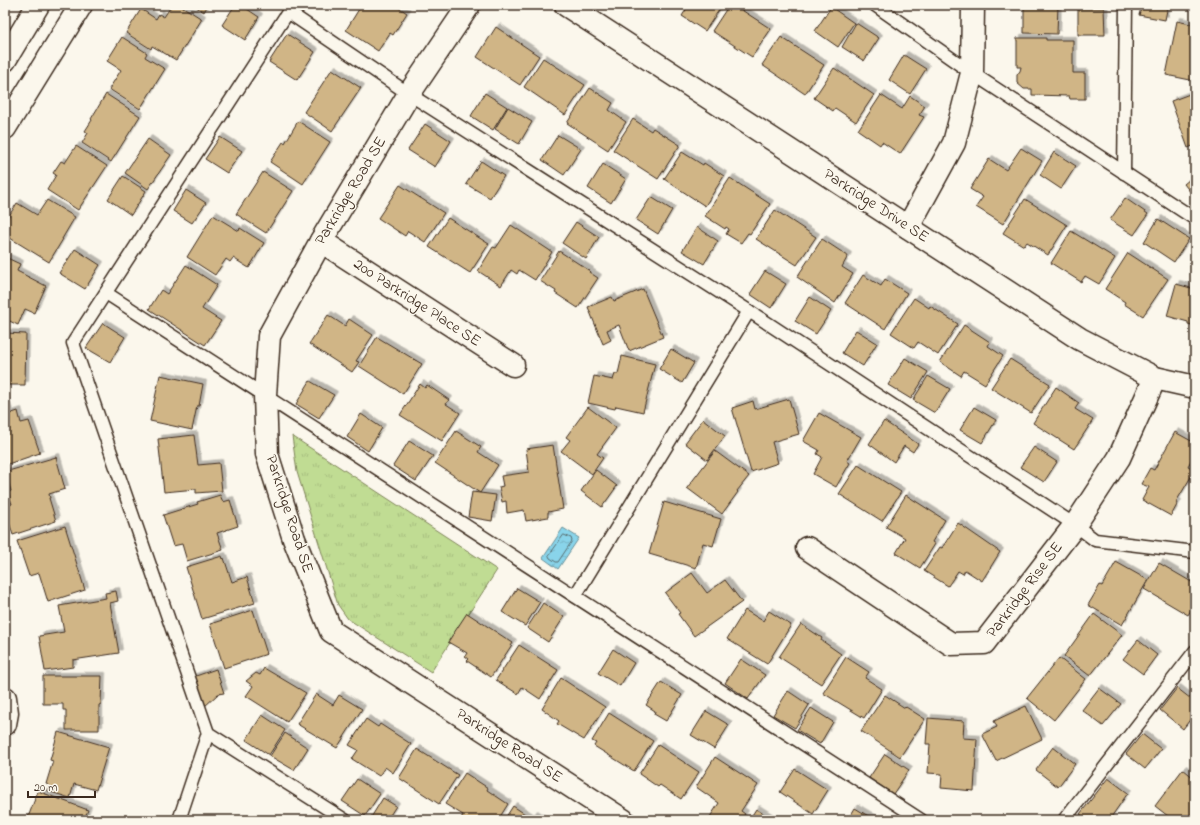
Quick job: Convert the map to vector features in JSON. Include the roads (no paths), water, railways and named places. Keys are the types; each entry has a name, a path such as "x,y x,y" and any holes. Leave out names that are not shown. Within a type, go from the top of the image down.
{"street":[{"path":"5,60 38,5"},
{"path":"5,128 80,5"},
{"name":"Parkridge Road SE","path":"469,5 409,94 321,241 269,336 265,395 267,454 294,539 331,631 623,820"},
{"name":"Parkridge Drive SE","path":"566,5 1080,339 1155,378 1195,387"},
{"path":"908,227 954,143 972,73 973,5"},
{"name":"200 Parkridge Place SE","path":"321,241 513,365"},
{"name":"Parkridge Rise SE","path":"807,548 951,644 984,643 1075,525 1118,458 1155,378"},
{"path":"5,698 7,714 5,724"}],"lane":[{"path":"875,5 972,73 1195,219"},
{"path":"1124,172 1126,5"},
{"path":"179,820 208,733 74,343 290,9 409,94 749,311 1075,525 1095,540 1195,552"},
{"path":"106,293 921,820"},
{"path":"575,596 749,311"},
{"path":"1064,820 1195,651"},
{"path":"208,733 345,820"}],"water":[{"path":"563,528 579,538 558,569 543,558"}]}
